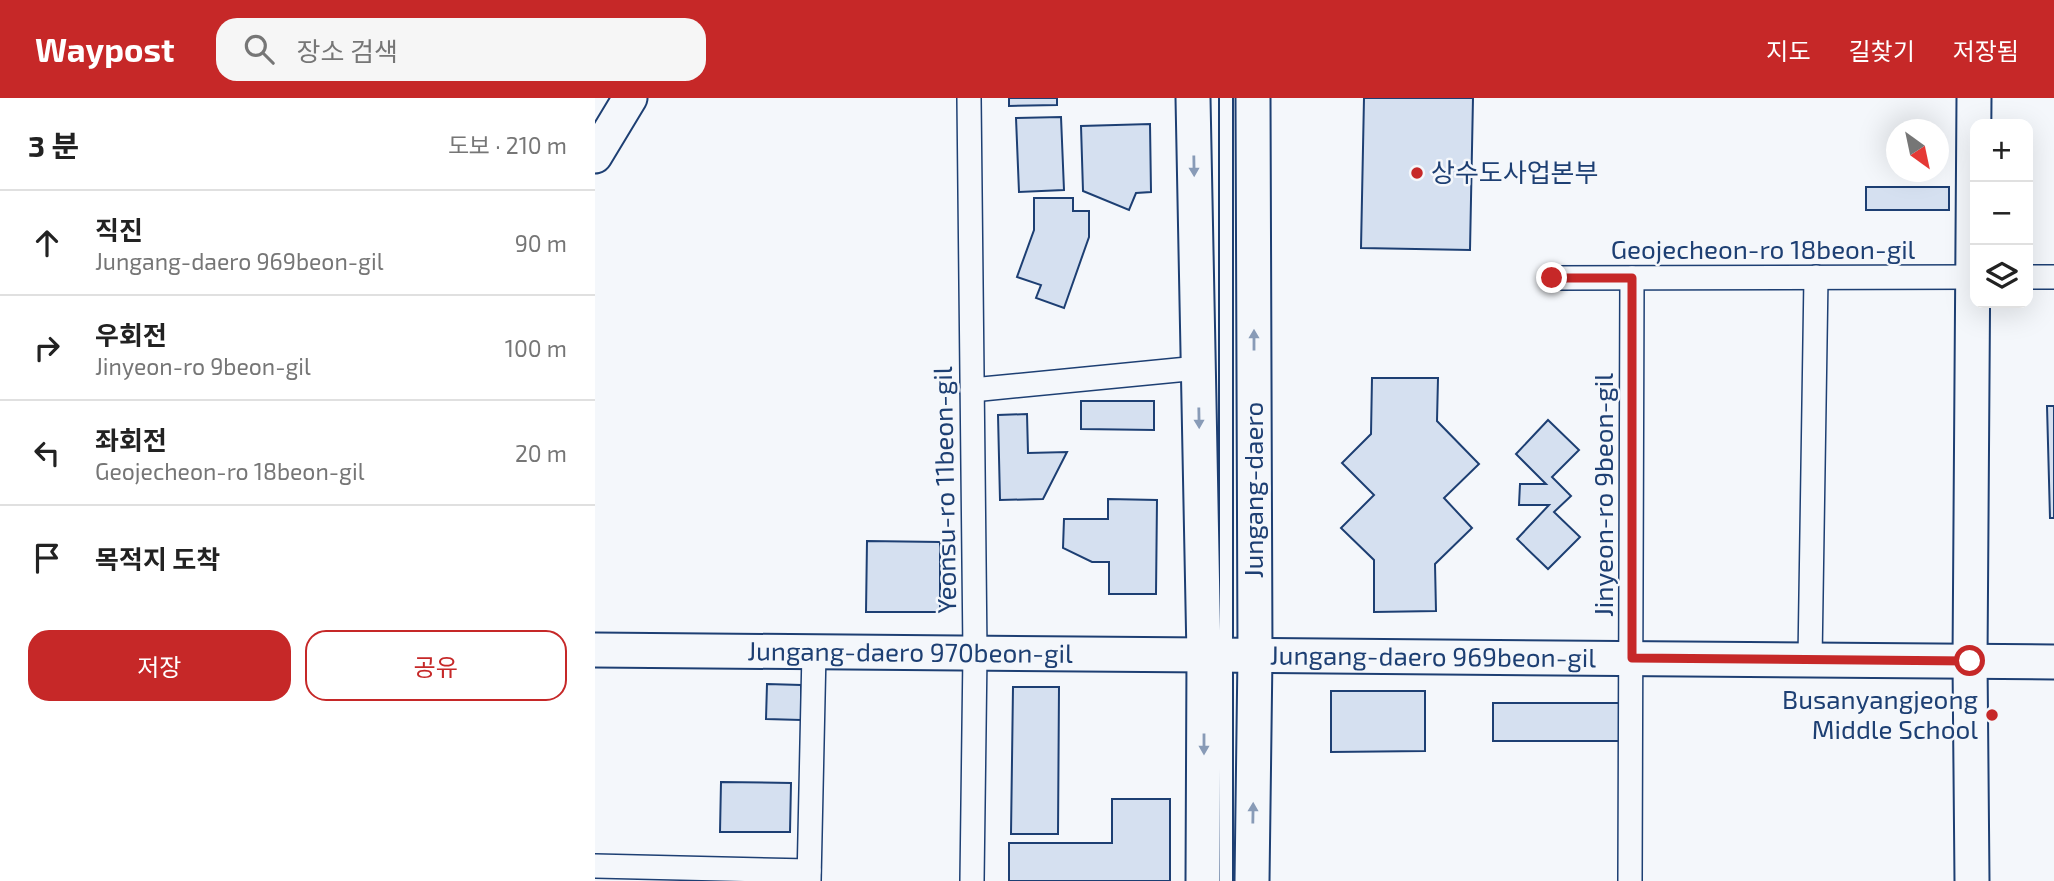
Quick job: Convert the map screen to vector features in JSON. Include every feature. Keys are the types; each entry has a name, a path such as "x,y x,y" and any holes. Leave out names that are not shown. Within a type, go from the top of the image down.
{"street":[{"path":"595,156 630,98"},
{"name":"Yeonsu-ro 11beon-gil","path":"969,98 975,653 972,881"},
{"name":"Jungang-daero","path":"1193,98 1198,368 1252,881"},
{"name":"Jungang-daero","path":"1203,881 1228,655 1253,98"},
{"path":"1974,98 1974,245"},
{"path":"2033,277 2054,276"},
{"path":"1810,660 1816,277"},
{"name":"Geojecheon-ro 18beon-gil","path":"1552,278 1970,277"},
{"name":"Jinyeon-ro 9beon-gil","path":"1630,881 1632,278"},
{"path":"1972,881 1970,661 1974,308"},
{"path":"972,390 1198,368"},
{"name":"Jungang-daero 970beon-gil","path":"595,650 1228,655"},
{"path":"595,866 809,876 814,652"},
{"name":"Jungang-daero 969beon-gil","path":"1228,655 2054,662"}],"lane":[{"path":"1226,98 1227,881"}],"building":[{"path":"1009,98 1057,98 1057,105 1009,106"},
{"name":"상수도사업본부","path":"1364,98 1473,98 1470,250 1361,248"},
{"path":"1061,117 1064,190 1019,192 1016,118"},
{"path":"1150,124 1151,192 1136,193 1129,210 1083,191 1081,126"},
{"path":"1866,187 1949,187 1949,210 1866,210"},
{"path":"1034,198 1073,198 1073,211 1089,211 1089,237 1064,308 1036,298 1041,285 1017,277 1034,230"},
{"path":"1372,378 1438,378 1437,421 1479,464 1444,498 1472,528 1435,564 1436,611 1374,612 1374,560 1341,528 1374,495 1342,463 1371,434"},
{"path":"1081,401 1154,401 1154,430 1081,429"},
{"path":"2047,406 2054,406 2054,518 2050,518"},
{"path":"1027,414 1028,453 1067,452 1043,499 1000,500 998,415"},
{"path":"1548,420 1579,450 1552,477 1571,496 1554,512 1580,537 1548,569 1517,539 1549,505 1519,505 1520,484 1546,484 1516,454"},
{"path":"1108,499 1157,500 1156,594 1109,594 1109,562 1092,562 1063,548 1064,519 1108,519"},
{"path":"867,541 940,542 940,612 866,612"},
{"path":"767,684 801,685 801,720 766,719"},
{"path":"1013,687 1059,687 1058,834 1011,834"},
{"path":"1331,691 1425,691 1425,751 1331,752"},
{"path":"1493,703 1623,703 1623,741 1493,741"},
{"path":"721,782 791,783 790,832 720,832"},
{"path":"1112,799 1170,799 1170,881 1009,881 1009,843 1112,843"}],"place":[{"name":"상수도사업본부","path":"1417,173"},
{"name":"Busanyangjeong Middle School","path":"1992,715"}],"route":[{"path":"1552,278 1632,278 1632,658 1970,661"}]}
